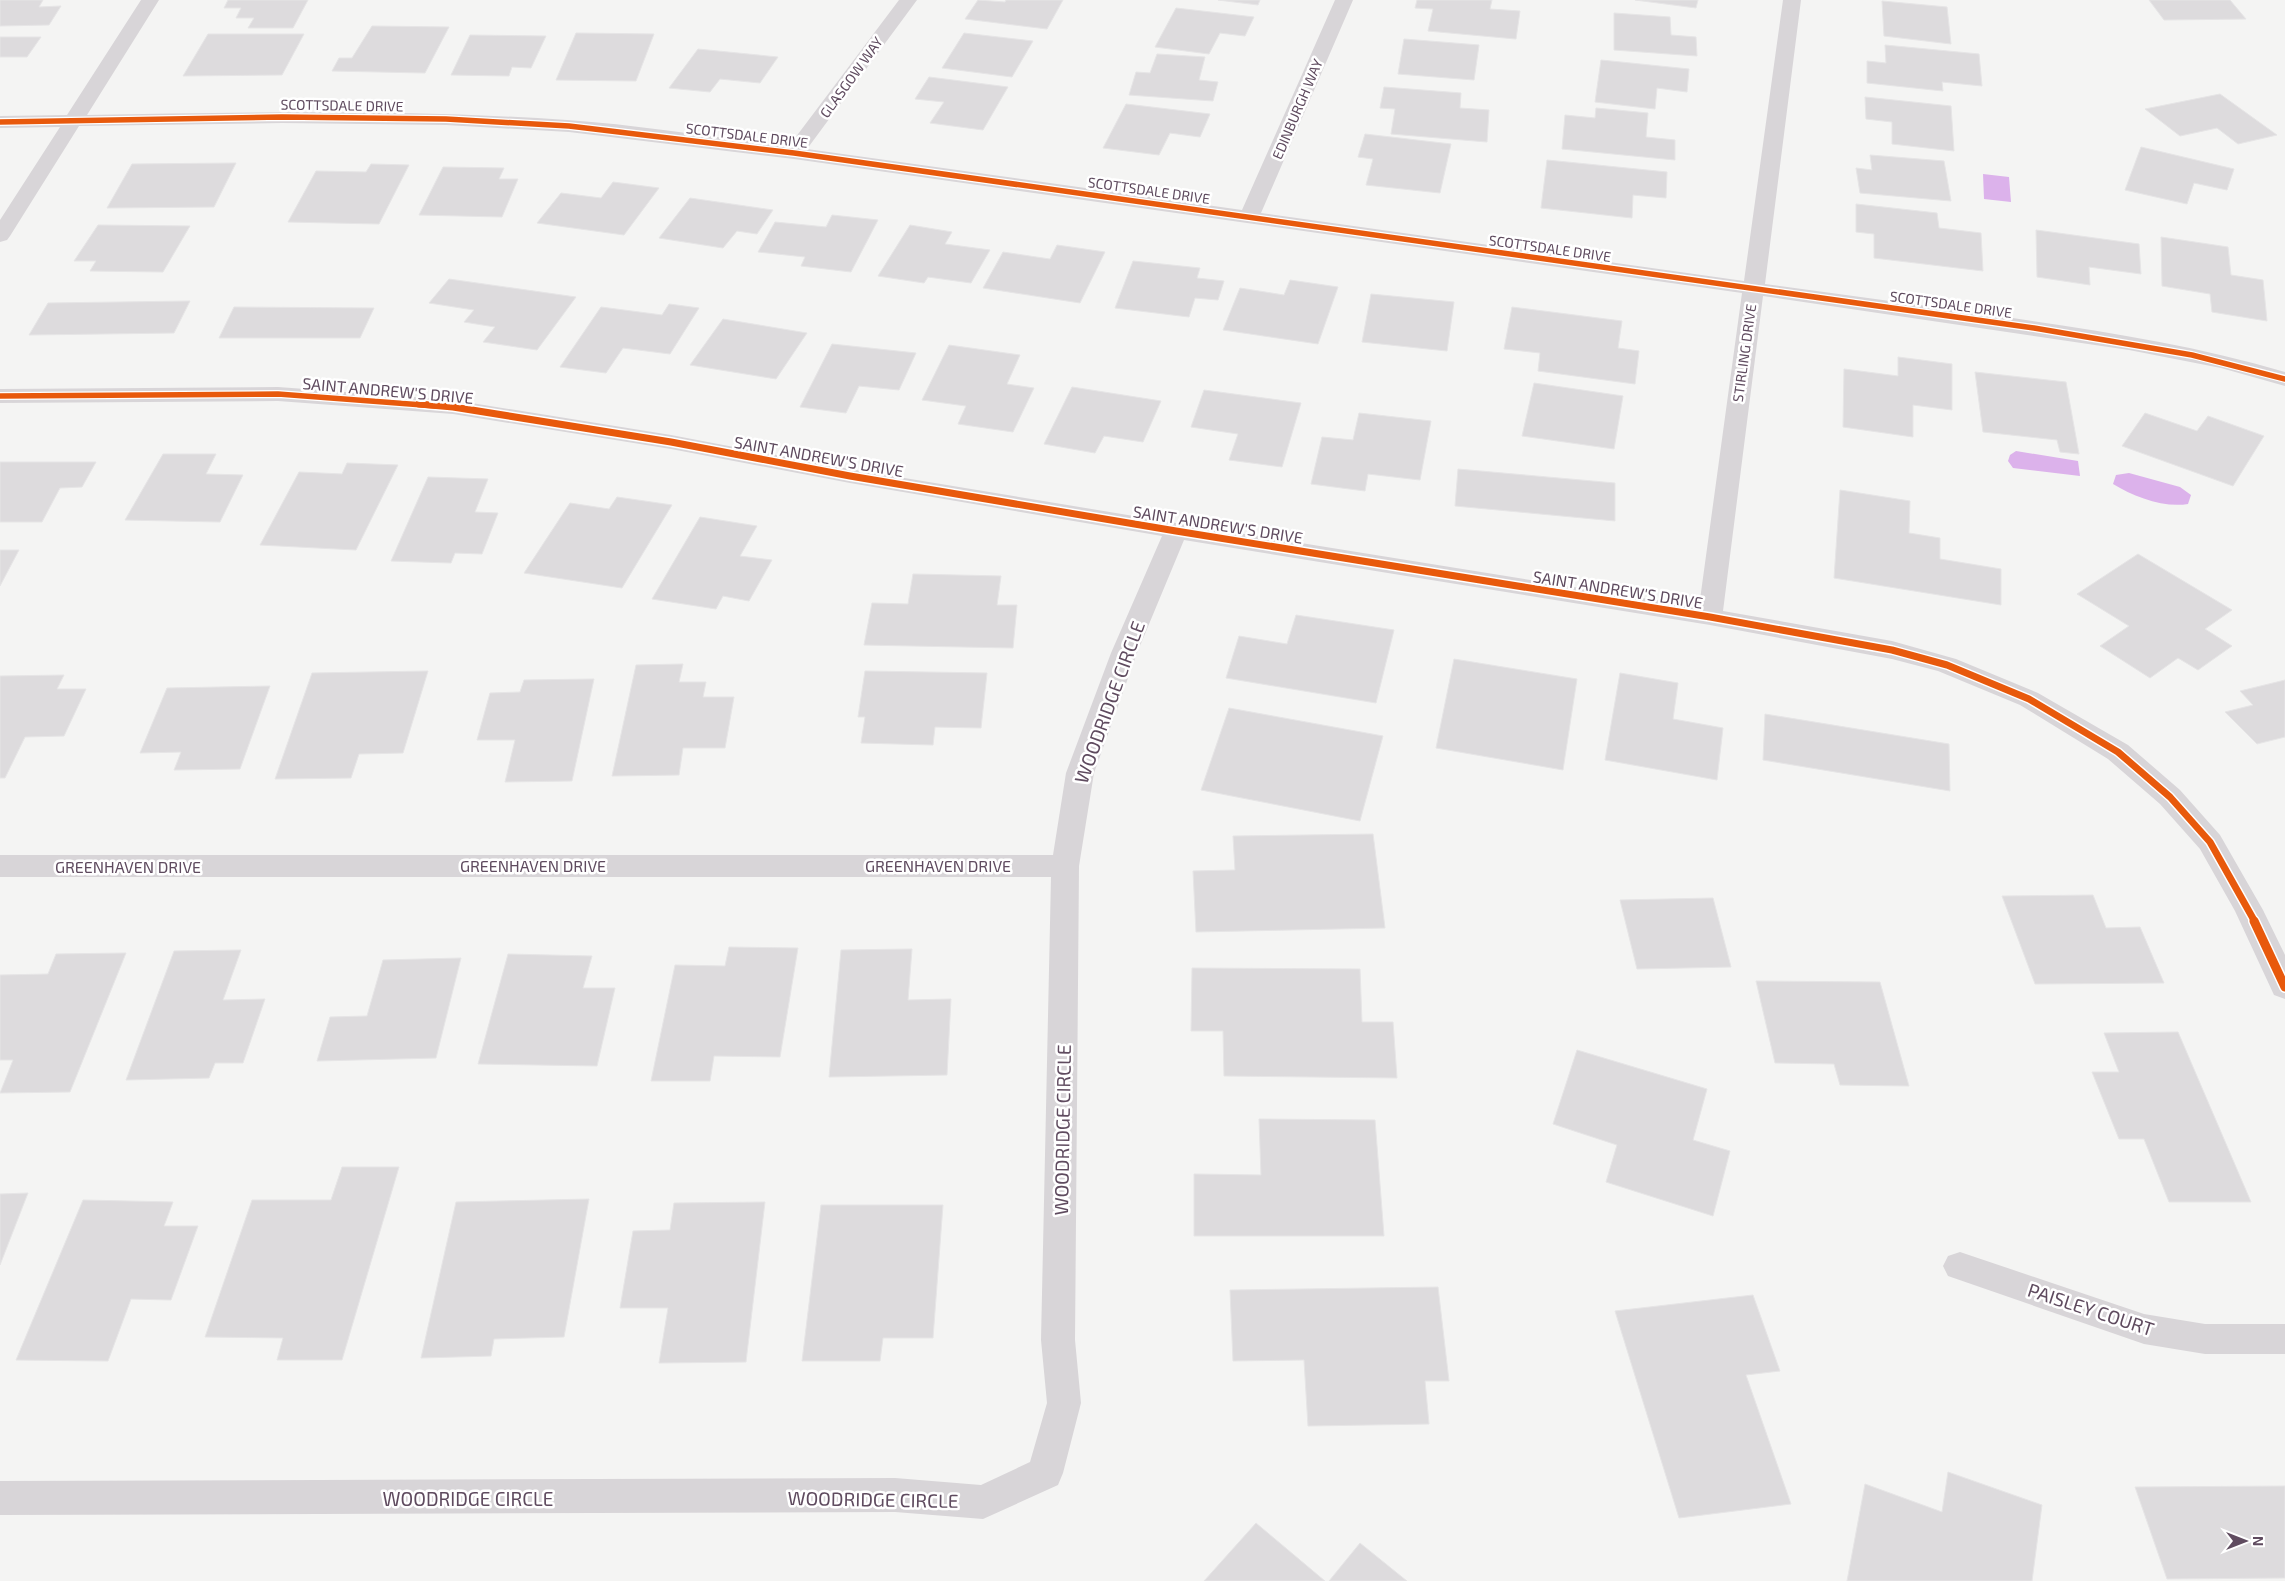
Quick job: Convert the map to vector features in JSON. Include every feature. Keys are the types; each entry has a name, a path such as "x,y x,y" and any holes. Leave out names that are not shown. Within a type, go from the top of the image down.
{"street":[{"path":"0,236 150,0"},
{"name":"GLASGOW WAY","path":"794,153 908,0"},
{"name":"EDINBURGH WAY","path":"1250,217 1344,0"},
{"name":"STIRLING DRIVE","path":"1710,617 1792,0"},
{"name":"SCOTTSDALE DRIVE","path":"0,122 282,117 446,119 569,126 794,153 2034,328 2145,345 2221,360 2285,379"},
{"name":"SAINT ANDREW'S DRIVE","path":"0,396 278,394 452,407 671,442 850,476 1176,531 1710,617 1892,650 1947,665 2029,699 2118,752 2170,797 2210,842 2250,910 2285,987"},
{"name":"WOODRIDGE CIRCLE","path":"0,1498 895,1495 983,1502 1045,1473 1064,1403 1058,1340 1065,866 1080,773 1124,653 1176,531"},
{"name":"GREENHAVEN DRIVE","path":"0,866 1065,866"},
{"name":"PAISLEY COURT","path":"1960,1266 2144,1329 2205,1339 2285,1339"}],"shaded area":[{"path":"1983,174 2009,177 2011,202 1984,199"},
{"path":"2016,451 2078,461 2080,476 2013,468 2008,461 2010,455"},
{"path":"2129,473 2180,487 2191,495 2188,504 2159,503 2130,493 2113,484 2116,475"}],"building":[{"path":"0,0 43,0 39,7 61,6 49,25 0,26"},
{"path":"228,0 308,0 293,28 248,28 254,18 236,18 241,8 224,8"},
{"path":"978,0 1005,2 1006,0 1063,0 1047,29 965,19"},
{"path":"1218,0 1260,0 1258,5"},
{"path":"1417,0 1492,0 1490,9 1520,11 1516,39 1428,31 1433,9 1415,8"},
{"path":"1635,0 1698,0 1696,8"},
{"path":"2149,0 2230,0 2246,19 2164,20"},
{"path":"1882,1 1947,7 1951,44 1884,36"},
{"path":"1176,8 1254,17 1245,36 1220,33 1209,54 1155,47"},
{"path":"1614,13 1670,17 1671,35 1696,37 1697,56 1614,50"},
{"path":"372,26 449,27 425,73 332,71 339,58 352,58"},
{"path":"576,33 654,34 636,81 556,80"},
{"path":"964,33 1033,41 1012,77 942,68"},
{"path":"208,34 304,34 282,75 183,76"},
{"path":"470,35 546,36 531,68 512,67 509,76 451,75"},
{"path":"0,37 41,37 27,57 0,57"},
{"path":"1404,39 1479,45 1474,80 1398,74"},
{"path":"1885,45 1979,54 1982,86 1942,82 1943,91 1867,83 1867,61 1886,63"},
{"path":"698,49 778,57 760,83 720,79 710,92 669,88"},
{"path":"1157,54 1205,57 1199,80 1218,82 1213,101 1129,95 1136,72 1150,73"},
{"path":"1601,60 1689,69 1687,92 1657,88 1655,109 1595,102"},
{"path":"929,77 1008,87 983,130 930,123 944,102 915,99"},
{"path":"1384,87 1461,93 1460,108 1489,110 1487,142 1391,134 1395,109 1380,108"},
{"path":"2220,94 2277,135 2238,144 2217,128 2180,136 2145,109"},
{"path":"1865,97 1951,106 1954,151 1892,144 1892,122 1866,119"},
{"path":"1126,104 1210,114 1200,137 1170,133 1159,155 1103,148"},
{"path":"1596,108 1648,113 1646,137 1675,140 1675,160 1562,149 1565,115 1595,118"},
{"path":"1365,134 1451,144 1440,193 1366,185 1373,159 1358,157"},
{"path":"2141,147 2234,169 2227,190 2194,183 2187,204 2125,190"},
{"path":"1870,155 1944,161 1951,201 1860,193 1856,168 1872,170"},
{"path":"1547,160 1667,172 1666,198 1633,195 1632,218 1541,208"},
{"path":"236,163 214,207 107,208 132,164"},
{"path":"371,164 409,165 379,224 288,222 316,171 366,172"},
{"path":"443,167 504,168 499,179 518,179 502,217 419,215"},
{"path":"613,182 659,188 624,235 537,223 561,193 601,198"},
{"path":"690,198 773,210 757,234 737,231 723,248 659,238"},
{"path":"1856,204 1937,213 1939,228 1981,233 1983,271 1874,258 1874,234 1856,232"},
{"path":"832,215 878,220 851,272 801,266 805,257 758,252 775,222 826,227"},
{"path":"98,225 190,226 163,272 90,271 96,261 74,261"},
{"path":"910,225 952,232 945,244 990,250 971,283 928,277 924,283 878,276"},
{"path":"2036,230 2139,244 2141,274 2089,267 2090,285 2037,277"},
{"path":"2161,237 2228,247 2231,275 2263,280 2267,321 2212,312 2210,294 2162,286"},
{"path":"1057,245 1105,252 1080,303 983,288 1003,252 1050,259"},
{"path":"1133,261 1200,268 1197,278 1224,281 1218,300 1195,298 1189,317 1115,308"},
{"path":"449,279 576,297 537,350 483,342 495,327 464,322 474,310 429,303"},
{"path":"1290,280 1338,287 1318,344 1223,330 1240,288 1284,295"},
{"path":"1371,294 1454,302 1447,351 1362,342"},
{"path":"190,301 174,333 29,335 48,303"},
{"path":"669,304 699,308 670,354 623,348 606,373 560,367 601,307 662,315"},
{"path":"234,307 374,308 360,338 219,338"},
{"path":"1512,307 1622,321 1618,348 1639,351 1635,384 1538,371 1540,353 1504,349"},
{"path":"723,319 807,333 776,379 690,365"},
{"path":"832,344 916,353 899,390 859,386 846,413 800,407"},
{"path":"949,345 1020,355 1007,384 1034,388 1013,432 958,424 966,406 922,400"},
{"path":"1898,357 1952,364 1952,410 1913,405 1913,437 1843,427 1844,369 1898,376"},
{"path":"1975,372 2066,382 2079,454 2060,452 2057,440 1983,432"},
{"path":"1534,383 1623,396 1614,449 1522,436"},
{"path":"1072,387 1161,401 1143,442 1104,436 1095,453 1044,444"},
{"path":"1204,390 1301,403 1282,467 1229,460 1238,434 1191,427"},
{"path":"1359,413 1431,421 1420,480 1368,474 1365,491 1311,484 1322,437 1353,440"},
{"path":"2145,413 2197,431 2208,416 2264,436 2233,486 2122,446"},
{"path":"163,454 216,454 206,474 243,475 220,522 125,520"},
{"path":"0,462 96,462 82,487 60,488 42,522 0,522"},
{"path":"347,463 398,465 356,550 260,545 299,472 342,474"},
{"path":"1458,469 1615,483 1615,521 1455,506"},
{"path":"428,477 488,479 475,512 498,513 482,554 455,553 451,563 391,561"},
{"path":"1840,490 1910,501 1909,533 1940,538 1940,559 2001,569 2001,605 1834,578"},
{"path":"617,497 672,505 622,588 524,573 570,503 609,509"},
{"path":"700,517 757,526 740,556 772,560 749,601 723,596 716,609 652,599"},
{"path":"0,550 19,550 0,586"},
{"path":"2138,554 2232,610 2205,629 2232,646 2198,670 2178,658 2150,678 2100,646 2129,626 2077,594"},
{"path":"913,574 1001,576 997,605 1017,605 1013,648 864,645 872,603 908,604"},
{"path":"1296,615 1394,630 1376,703 1226,678 1239,636 1287,644"},
{"path":"1454,659 1577,679 1563,770 1436,748"},
{"path":"683,664 679,682 706,682 703,697 734,697 725,748 683,748 679,775 612,776 636,665"},
{"path":"428,671 403,753 359,754 351,778 275,779 312,673"},
{"path":"865,671 987,673 981,728 935,727 933,745 861,743 865,717 858,717"},
{"path":"1620,673 1678,683 1673,719 1723,728 1717,780 1605,760"},
{"path":"64,675 57,689 86,689 64,736 25,737 5,778 0,778 0,676"},
{"path":"594,679 572,781 505,782 515,740 477,740 490,693 520,692 524,680"},
{"path":"2285,680 2285,737 2257,744 2225,712 2253,705 2240,691"},
{"path":"270,686 240,769 174,770 181,752 140,753 167,688"},
{"path":"1229,708 1383,736 1360,821 1201,790"},
{"path":"1765,714 1949,744 1950,791 1763,760"},
{"path":"1373,834 1385,928 1196,932 1193,871 1235,870 1233,836"},
{"path":"2093,895 2106,928 2140,927 2164,983 2035,984 2002,896"},
{"path":"1713,898 1731,967 1637,969 1620,900"},
{"path":"729,947 798,948 780,1057 714,1056 710,1081 651,1081 675,965 725,966"},
{"path":"912,949 908,1000 951,999 947,1075 829,1077 841,950"},
{"path":"241,950 223,1000 265,999 243,1063 215,1063 209,1078 126,1080 174,951"},
{"path":"126,953 70,1092 0,1093 13,1060 0,1060 0,975 48,974 56,954"},
{"path":"508,954 592,956 583,988 615,988 597,1066 478,1064"},
{"path":"461,958 436,1058 317,1061 330,1017 367,1016 383,960"},
{"path":"1192,968 1360,969 1362,1022 1393,1022 1397,1078 1224,1076 1223,1031 1191,1031"},
{"path":"1756,981 1880,982 1909,1086 1840,1085 1834,1064 1775,1063"},
{"path":"2178,1032 2251,1202 2169,1202 2144,1139 2119,1139 2092,1072 2119,1072 2104,1033"},
{"path":"1577,1050 1707,1089 1693,1140 1730,1151 1713,1216 1606,1182 1617,1145 1553,1124"},
{"path":"1259,1119 1375,1120 1384,1236 1194,1236 1194,1174 1261,1175"},
{"path":"342,1167 399,1167 342,1360 277,1360 283,1338 205,1337 252,1200 331,1200"},
{"path":"28,1193 0,1265 0,1194"},
{"path":"589,1199 564,1337 494,1339 491,1356 421,1358 456,1202"},
{"path":"83,1200 173,1202 164,1226 198,1226 171,1300 131,1299 108,1361 16,1360"},
{"path":"765,1202 746,1362 659,1363 668,1308 620,1308 633,1231 670,1230 674,1203"},
{"path":"821,1205 943,1205 933,1338 883,1338 880,1361 802,1361"},
{"path":"1438,1287 1449,1381 1425,1381 1429,1424 1308,1426 1304,1360 1233,1361 1230,1290"},
{"path":"1753,1295 1780,1371 1746,1375 1791,1504 1679,1518 1615,1311"},
{"path":"1948,1472 2042,1505 2032,1581 1847,1581 1865,1484 1942,1512"},
{"path":"2285,1486 2285,1578 2167,1579 2135,1487"},
{"path":"1256,1523 1325,1581 1204,1581"},
{"path":"1360,1543 1407,1581 1329,1581"}],"cycle path":[{"path":"0,122 282,117 446,119 569,126 794,153 2034,328 2192,355 2285,379"},
{"path":"0,396 278,394 453,407 671,442 850,476 1176,531 1710,617 1892,650 1947,665 2029,699 2118,752 2170,797 2210,842 2249,910 2285,987"}]}
